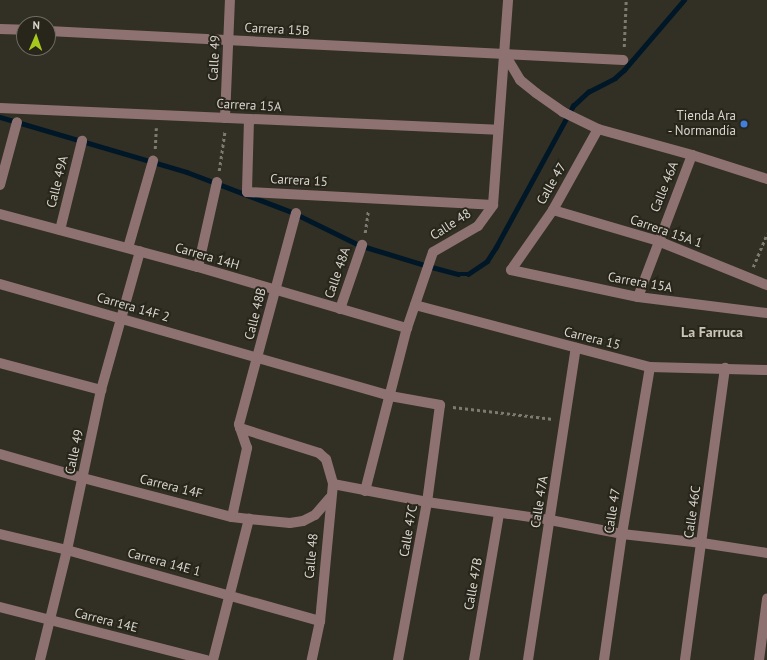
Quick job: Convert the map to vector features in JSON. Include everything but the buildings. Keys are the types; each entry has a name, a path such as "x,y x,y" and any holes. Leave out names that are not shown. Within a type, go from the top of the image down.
{"street":[{"name":"Calle 49","path":"225,118 230,0"},
{"path":"493,205 508,0"},
{"path":"0,29 16,30"},
{"name":"Carrera 15B","path":"56,31 623,60"},
{"path":"504,53 520,80 536,93 563,112 598,129 692,155 767,179"},
{"name":"Carrera 15A","path":"0,108 498,130"},
{"name":"Carrera 15","path":"249,119 247,192 493,205"},
{"path":"0,185 17,122"},
{"name":"Calle 47","path":"511,270 553,210 598,129"},
{"name":"Calle 49A","path":"60,230 82,141"},
{"name":"Calle 46A","path":"638,297 658,241 692,155"},
{"path":"128,248 153,161"},
{"path":"198,267 217,182"},
{"name":"Calle 48","path":"366,491 407,328 434,250 478,226 493,205"},
{"name":"Carrera 15A 1","path":"553,210 658,241 767,286"},
{"name":"Calle 48B","path":"240,424 296,213"},
{"name":"Carrera 14H","path":"0,214 198,267 407,328"},
{"name":"Calle 48A","path":"340,309 362,246"},
{"name":"Calle 49","path":"40,660 67,550 101,390 140,251"},
{"name":"Carrera 15A","path":"511,270 638,297 767,313"},
{"name":"Carrera 14F 2","path":"0,284 390,396 440,405"},
{"name":"Carrera 15","path":"414,305 650,367 767,370"},
{"name":"Calle 47A","path":"528,660 576,348"},
{"path":"0,363 101,390"},
{"name":"Calle 47","path":"604,660 622,534 650,367"},
{"name":"Calle 46C","path":"685,660 725,368"},
{"name":"Calle 47C","path":"398,660 427,502 440,405"},
{"path":"232,516 247,448 240,424"},
{"name":"Calle 48","path":"240,424 323,456 332,484 320,621 312,660"},
{"name":"Carrera 14F","path":"0,454 83,478 249,519 290,523 303,521 315,516 330,498"},
{"path":"332,484 427,502 550,520 622,534 702,543 767,553"},
{"name":"Calle 47B","path":"474,660 499,513"},
{"path":"213,660 231,595 249,519"},
{"name":"Carrera 14E 1","path":"0,534 67,550 320,621"},
{"path":"759,660 767,599"},
{"name":"Carrera 14E","path":"0,607 206,660"}],"path":[{"path":"623,60 626,0"},
{"path":"153,161 156,140 156,115"},
{"path":"217,182 225,138 225,118"},
{"path":"362,246 368,218 367,198"},
{"path":"440,405 565,421"}],"waterway":[{"path":"0,117 187,172 292,212 359,245 458,274 468,274 487,261 496,247 573,106 588,92 615,78 624,70 684,0"}],"place":[{"name":"Tienda Ara - Normandía","path":"744,124"}],"district":[{"name":"La Farruca","path":"712,332"}]}
